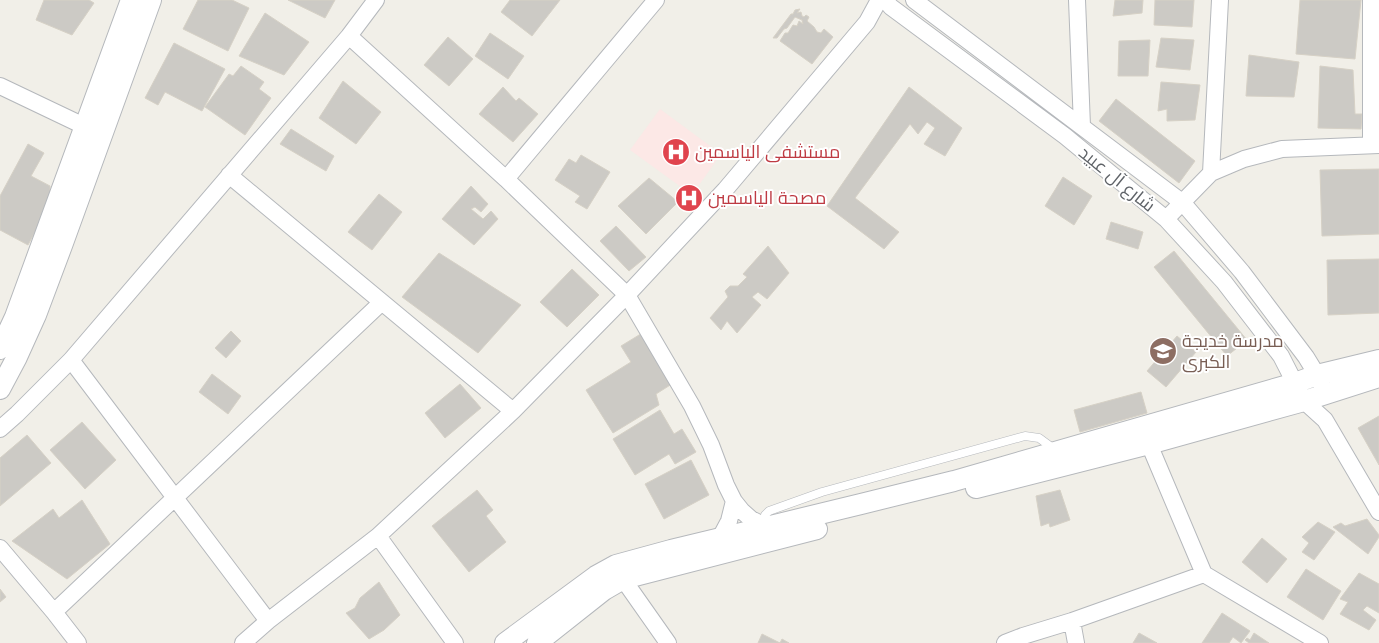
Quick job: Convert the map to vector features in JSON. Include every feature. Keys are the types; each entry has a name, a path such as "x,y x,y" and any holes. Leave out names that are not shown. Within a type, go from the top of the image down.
{"street":[{"path":"0,350 15,317 131,0"},
{"path":"0,390 17,357 39,306 151,0"},
{"path":"0,429 71,360 349,36 376,0"},
{"path":"506,179 656,0"},
{"name":"شارع آل عبيد","path":"914,0 1183,203 1242,272 1306,357 1317,375 1325,394"},
{"path":"1077,0 1082,126"},
{"path":"1211,173 1220,0"},
{"path":"1166,219 1211,173 1244,160 1282,149 1375,145 1371,0"},
{"path":"243,643 268,621 378,536 513,411 627,295 725,190 867,22 888,2"},
{"name":"شارع آل عبيد","path":"888,2 1065,136 1166,219 1224,282 1280,356 1304,401"},
{"path":"349,36 506,179 627,295 692,406 711,444 734,501 751,519 767,527"},
{"path":"0,86 84,126"},
{"path":"230,175 513,411"},
{"path":"54,612 382,302"},
{"path":"71,360 268,621"},
{"path":"537,643 604,590 620,572 670,550 954,481 1295,383 1317,375 1379,360"},
{"path":"505,643 596,576 737,549 1148,444 1304,401 1379,378"},
{"path":"1325,394 1325,420"},
{"path":"1304,401 1325,420 1379,512"},
{"path":"1148,444 1204,574 1320,643"},
{"path":"720,538 729,521 734,501"},
{"path":"378,536 455,643"},
{"path":"0,548 78,643"},
{"path":"620,572 668,643"},
{"path":"1005,643 1204,574"},
{"path":"1072,621 1076,643"}],"shaded area":[{"name":"مستشفى الياسمين","path":"660,109 721,154 692,195 630,150"}],"building":[{"path":"44,0 89,0 94,3 72,35 36,20"},
{"path":"198,0 232,0 249,8 228,51 183,29"},
{"path":"288,0 335,0 325,18"},
{"path":"510,0 560,0 532,36 501,12"},
{"path":"1115,0 1143,0 1142,13 1113,16"},
{"path":"1155,0 1194,0 1192,27 1154,25"},
{"path":"1300,0 1361,0 1355,59 1296,54"},
{"path":"800,9 797,13 801,12 802,16 806,15 809,17 807,21 817,32 821,33 824,29 833,37 812,64 780,41 793,25 797,26 799,21 803,24 802,20 795,17 777,38 773,38 791,14 795,10"},
{"path":"265,13 309,42 284,75 239,56"},
{"path":"490,33 524,56 508,79 475,56"},
{"path":"448,37 473,59 449,86 424,65"},
{"path":"1161,38 1194,40 1190,70 1156,67"},
{"path":"1150,40 1148,76 1118,76 1119,41"},
{"path":"174,43 225,69 202,111 165,92 158,105 145,98"},
{"path":"1249,55 1299,62 1294,97 1246,96"},
{"path":"241,66 264,82 259,89 271,98 245,135 205,107 229,74 233,76"},
{"path":"1320,66 1353,70 1355,114 1362,114 1361,129 1318,128"},
{"path":"343,81 381,112 356,144 319,118"},
{"path":"1161,82 1200,85 1195,120 1167,121 1167,109 1158,111"},
{"path":"503,87 516,101 519,98 538,114 513,142 479,114"},
{"path":"909,87 962,128 945,156 924,144 935,128 927,122 918,134 910,124 855,198 899,232 884,249 827,206"},
{"path":"1116,99 1195,161 1179,183 1099,121"},
{"path":"291,129 334,156 326,171 280,144"},
{"path":"28,144 44,153 31,176 50,186 50,204 28,245 0,230 0,196"},
{"path":"581,155 610,172 587,209 575,202 580,196 555,180 569,159 576,163"},
{"path":"1379,169 1379,234 1322,236 1320,170"},
{"path":"1063,177 1092,196 1074,225 1045,206"},
{"path":"649,178 678,202 646,234 618,206"},
{"path":"471,186 488,204 481,212 475,207 471,209 483,219 491,211 498,219 474,245 442,219"},
{"path":"379,194 402,212 372,250 348,232"},
{"path":"1111,222 1143,232 1138,249 1106,239"},
{"path":"616,226 646,257 629,271 600,241"},
{"path":"768,246 789,273 767,299 758,292 752,297 761,305 737,333 727,321 721,330 710,318 728,297 725,291 730,286 738,286 747,277 743,274"},
{"path":"1174,251 1247,340 1227,356 1154,267"},
{"path":"439,253 521,305 478,353 402,297"},
{"path":"1379,259 1379,313 1328,315 1327,260"},
{"path":"572,269 599,295 567,327 540,302"},
{"path":"231,331 241,341 226,358 215,348"},
{"path":"644,332 675,382 656,394 659,405 613,433 586,390 631,362 621,346"},
{"path":"1177,336 1196,352 1166,387 1147,371"},
{"path":"212,374 241,396 228,414 199,392"},
{"path":"460,384 481,408 445,438 425,413"},
{"path":"1141,392 1147,413 1080,432 1074,410"},
{"path":"660,410 674,434 682,429 696,452 675,464 669,454 635,475 613,439"},
{"path":"1379,416 1379,465 1358,428"},
{"path":"82,422 116,460 85,489 50,450"},
{"path":"27,435 51,463 0,506 0,458"},
{"path":"691,460 709,495 664,519 645,484"},
{"path":"477,490 493,510 486,516 506,542 469,572 432,526"},
{"path":"1060,490 1070,520 1050,527 1049,523 1041,526 1036,496"},
{"path":"82,500 110,544 67,579 12,541 53,509 59,518"},
{"path":"1367,519 1379,535 1368,554 1333,527 1341,523 1345,526"},
{"path":"1318,522 1335,532 1314,560 1302,552 1309,543 1302,537"},
{"path":"1262,538 1287,559 1267,583 1242,562"},
{"path":"1306,569 1341,591 1323,620 1287,597"},
{"path":"1359,573 1379,584 1379,613 1367,606 1363,610 1376,620 1369,630 1340,614 1348,602 1340,599"},
{"path":"379,582 400,615 384,630 369,639 346,613 355,608 360,598"},
{"path":"0,589 6,597 0,602"},
{"path":"1222,613 1250,631 1241,643 1233,637 1229,643 1202,643"},
{"path":"1139,633 1157,643 1133,643"},
{"path":"1254,633 1269,643 1249,643 1245,640 1247,638 1250,640"},
{"path":"762,634 780,643 758,643"},
{"path":"782,639 789,643 780,643"}],"place":[{"name":"مستشفى الياسمين","path":"676,152"},
{"name":"مصحة الياسمين","path":"689,198"},
{"name":"مدرسة خديجة الكبرى","path":"1163,351"}]}
